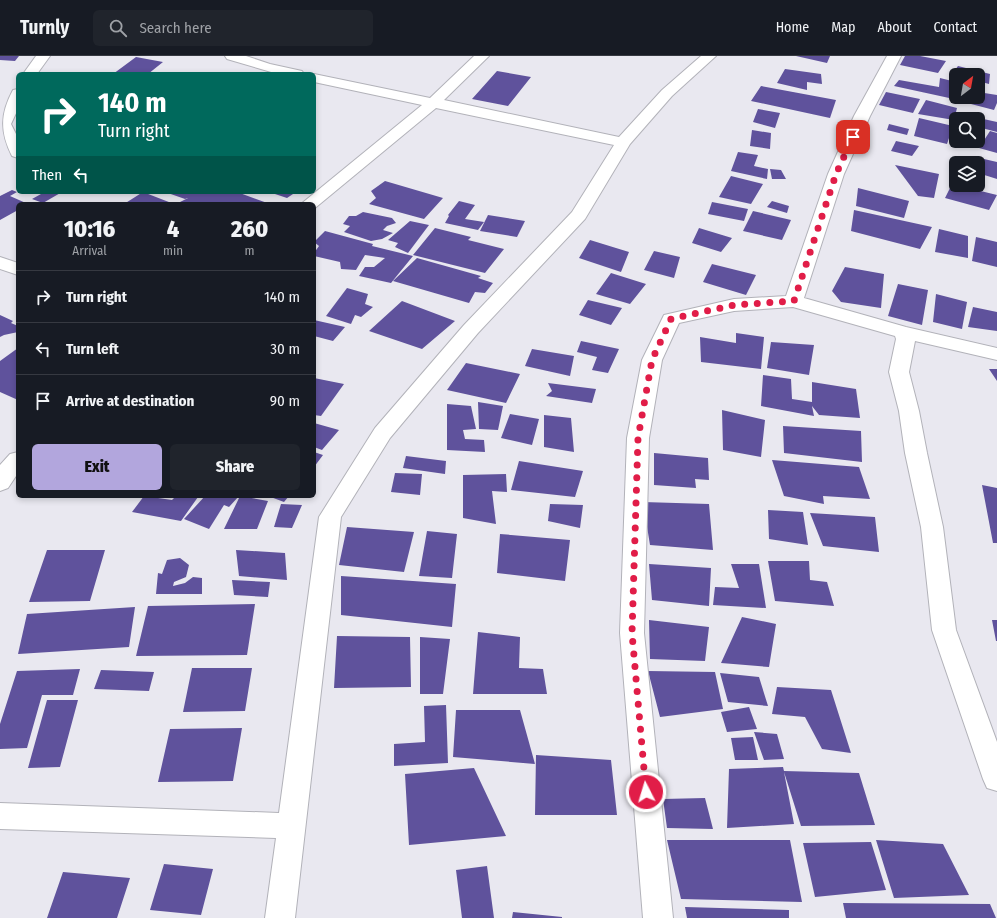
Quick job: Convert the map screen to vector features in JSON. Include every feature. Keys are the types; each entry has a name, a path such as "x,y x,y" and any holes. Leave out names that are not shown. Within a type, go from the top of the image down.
{"street":[{"path":"31,72 43,56"},
{"path":"232,56 261,71 273,72"},
{"path":"261,71 278,56"},
{"path":"311,202 432,103 482,56"},
{"path":"280,918 330,517 382,433 471,329 579,215 623,142 667,93 709,56"},
{"path":"794,301 836,174 862,116 894,56"},
{"path":"316,78 623,142"},
{"path":"16,97 3,124 16,149"},
{"path":"0,262 16,269"},
{"path":"658,918 632,633 638,438 652,360 671,319 734,305 794,301 902,332 997,354"},
{"path":"902,332 906,339 900,372 910,411 916,453 932,526 944,630 997,779"},
{"path":"0,483 5,473 16,461"},
{"path":"0,816 291,826"}],"building":[{"path":"0,56 19,56 15,61 0,60"},
{"path":"796,56 830,56 827,63"},
{"path":"905,56 920,56 946,61 938,73 900,65"},
{"path":"136,57 163,62 150,72 116,72"},
{"path":"785,69 821,74 822,84 807,82 807,90 777,83"},
{"path":"497,71 531,77 508,106 472,99"},
{"path":"985,73 990,74 989,84 985,83"},
{"path":"940,78 949,80 949,98 894,86 899,80 939,87"},
{"path":"761,86 836,100 830,118 751,101"},
{"path":"886,92 920,99 913,113 879,105"},
{"path":"985,93 997,95 997,103 994,110 971,104 985,104"},
{"path":"926,100 957,108 956,112 949,112 949,119 918,114"},
{"path":"758,109 780,113 775,128 753,122"},
{"path":"919,118 949,125 949,138 947,144 914,136"},
{"path":"985,119 997,122 997,132 985,129"},
{"path":"889,124 909,129 907,135 887,130"},
{"path":"752,130 771,133 770,149 750,146"},
{"path":"990,131 997,133 997,153 979,148 985,148 985,139"},
{"path":"896,141 919,146 912,156 891,151"},
{"path":"738,152 758,155 754,166 768,169 767,179 731,171"},
{"path":"985,159 997,162 997,179 985,175"},
{"path":"895,165 939,174 934,198 918,196"},
{"path":"770,169 781,170 786,179 772,179"},
{"path":"731,176 763,184 751,204 719,197"},
{"path":"385,181 443,198 424,219 369,204 376,198 371,191"},
{"path":"858,188 909,201 904,218 856,206"},
{"path":"12,190 16,193 10,196 24,202 16,202 16,211 0,220 0,196"},
{"path":"949,190 949,192 985,192 997,195 989,210 945,198"},
{"path":"41,194 59,194 45,202 32,199"},
{"path":"140,194 148,194 169,202 127,202"},
{"path":"171,194 242,194 264,202 180,202 188,198 185,199"},
{"path":"275,194 293,194 287,198"},
{"path":"459,201 475,205 465,219 484,222 478,230 445,223 449,216 448,215"},
{"path":"772,201 789,206 787,213 767,207"},
{"path":"712,202 748,209 744,221 708,214"},
{"path":"854,210 932,227 920,249 851,231"},
{"path":"753,211 791,220 782,240 743,231"},
{"path":"363,212 392,218 396,223 387,226 383,230 393,233 382,239 371,241 344,232 350,226 343,224 349,216 356,216"},
{"path":"488,215 525,221 517,237 480,231"},
{"path":"410,221 429,225 408,253 395,247 398,243 388,240"},
{"path":"435,228 471,237 468,240 504,249 485,273 413,255"},
{"path":"699,228 732,238 721,252 692,243"},
{"path":"939,229 968,236 968,258 935,252"},
{"path":"325,231 373,244 372,246 413,256 391,283 359,276 365,267 374,267 385,258 365,255 356,270 341,269 340,262 316,256 316,250 319,246 316,244 316,240"},
{"path":"976,237 997,242 997,267 972,261"},
{"path":"590,240 629,252 621,272 579,258"},
{"path":"654,251 680,257 674,278 644,270"},
{"path":"417,258 481,276 478,278 493,283 485,293 475,292 469,303 393,281"},
{"path":"712,264 756,275 746,295 703,282"},
{"path":"845,267 884,274 881,308 841,302 832,291"},
{"path":"611,273 646,284 630,304 596,294"},
{"path":"898,284 928,290 922,325 888,316"},
{"path":"347,288 368,294 365,304 373,307 361,317 355,315 351,324 326,316"},
{"path":"936,294 967,302 962,329 933,322"},
{"path":"588,300 622,308 611,325 579,315"},
{"path":"402,301 455,321 422,349 369,331"},
{"path":"973,307 997,312 997,331 968,327"},
{"path":"0,315 13,321 11,323 16,325 16,332 0,337"},
{"path":"316,320 345,327 333,341 316,337"},
{"path":"736,333 764,337 761,369 701,362 700,337 736,343"},
{"path":"581,341 619,349 608,373 592,370 597,357 577,352"},
{"path":"771,342 814,345 809,375 767,368"},
{"path":"16,349 16,399 0,392 0,361"},
{"path":"532,349 574,356 570,376 525,366"},
{"path":"466,363 520,374 506,403 447,390"},
{"path":"989,369 997,369 997,381"},
{"path":"763,375 791,379 792,399 812,402 812,382 856,389 860,418 819,415 812,406 814,416 761,406"},
{"path":"316,378 344,384 321,416 316,415"},
{"path":"548,383 596,389 592,403 546,396 552,391"},
{"path":"478,402 503,406 498,430 479,429"},
{"path":"447,404 471,406 476,429 463,430 465,439 484,440 485,452 447,450"},
{"path":"722,410 765,420 761,457 723,450"},
{"path":"510,414 539,419 532,445 501,438"},
{"path":"544,415 571,418 574,452 544,447"},
{"path":"316,424 339,430 322,450 316,448"},
{"path":"783,426 861,431 862,462 784,453"},
{"path":"316,453 323,455 316,464"},
{"path":"654,453 708,458 709,480 695,479 696,488 654,485"},
{"path":"406,456 446,461 445,474 403,468"},
{"path":"772,460 859,467 870,499 823,496 824,504 784,496"},
{"path":"519,461 583,471 575,497 511,490"},
{"path":"395,473 422,474 420,495 391,492"},
{"path":"506,474 507,492 492,491 496,524 463,518 463,475"},
{"path":"982,485 997,488 997,543 993,543"},
{"path":"142,498 172,500 174,498 197,498 181,521 132,512"},
{"path":"203,498 237,498 229,507 224,505 209,529 184,519"},
{"path":"239,498 251,498 268,501 257,529 224,529"},
{"path":"273,498 287,498 284,502"},
{"path":"643,502 709,504 713,550 650,545"},
{"path":"281,504 302,505 292,528 274,527"},
{"path":"550,504 583,505 580,528 548,521"},
{"path":"768,510 803,512 808,545 769,539"},
{"path":"810,513 875,517 879,552 823,546"},
{"path":"347,527 414,532 404,572 339,565"},
{"path":"427,531 457,534 452,578 419,576"},
{"path":"500,534 570,540 565,581 497,573"},
{"path":"47,550 105,550 90,601 29,602"},
{"path":"236,550 285,553 287,580 239,576"},
{"path":"180,558 189,565 186,577 174,582 173,586 185,583 193,577 202,578 202,594 156,594 158,573 162,574 167,560"},
{"path":"768,561 809,561 810,580 827,582 834,606 775,601"},
{"path":"649,564 711,568 709,606 652,600"},
{"path":"731,564 759,564 766,608 713,605 715,587 739,588"},
{"path":"341,576 456,584 452,627 341,615"},
{"path":"232,580 270,582 268,597 234,595"},
{"path":"255,604 247,655 136,656 148,606"},
{"path":"135,607 129,647 18,654 27,614"},
{"path":"742,617 776,624 769,667 721,663"},
{"path":"649,620 709,627 705,661 650,659"},
{"path":"992,620 997,620 997,641 996,641"},
{"path":"478,632 520,637 519,668 543,669 547,694 473,694"},
{"path":"337,636 410,637 411,687 334,688"},
{"path":"420,637 450,639 443,694 420,694"},
{"path":"192,668 252,668 245,711 183,712"},
{"path":"80,669 73,695 42,695 27,748 0,749 0,724 17,671"},
{"path":"101,670 154,672 149,691 94,689"},
{"path":"648,671 715,672 723,709 660,717"},
{"path":"720,673 759,677 768,706 728,702"},
{"path":"777,687 831,690 851,753 822,749 805,717 772,714"},
{"path":"47,700 78,700 60,767 28,768"},
{"path":"446,705 448,763 394,766 394,744 425,742 424,706"},
{"path":"749,707 757,729 727,732 721,712"},
{"path":"456,710 520,710 535,764 453,757"},
{"path":"242,728 233,781 158,782 170,729"},
{"path":"754,732 777,734 784,759 764,760"},
{"path":"753,737 758,760 735,760 731,738"},
{"path":"536,755 611,760 617,815 535,815"},
{"path":"783,767 784,771 859,773 875,825 801,826 784,772 794,824 727,828 729,769"},
{"path":"474,768 506,836 409,845 405,774"},
{"path":"705,798 713,829 667,828 663,799"},
{"path":"667,840 790,840 802,902 681,899"},
{"path":"876,840 943,844 969,895 894,898"},
{"path":"871,842 886,890 815,897 803,843"},
{"path":"164,864 213,869 201,915 150,910"},
{"path":"487,866 494,918 462,918 456,870"},
{"path":"63,872 130,878 117,918 47,918"},
{"path":"843,903 990,904 996,918 846,918"},
{"path":"685,907 789,910 789,918 687,918"},
{"path":"513,912 562,917 562,918 512,918"}],"route":[{"path":"646,792 632,633 638,438 652,360 671,319 734,305 794,301 836,174 853,137"}]}
